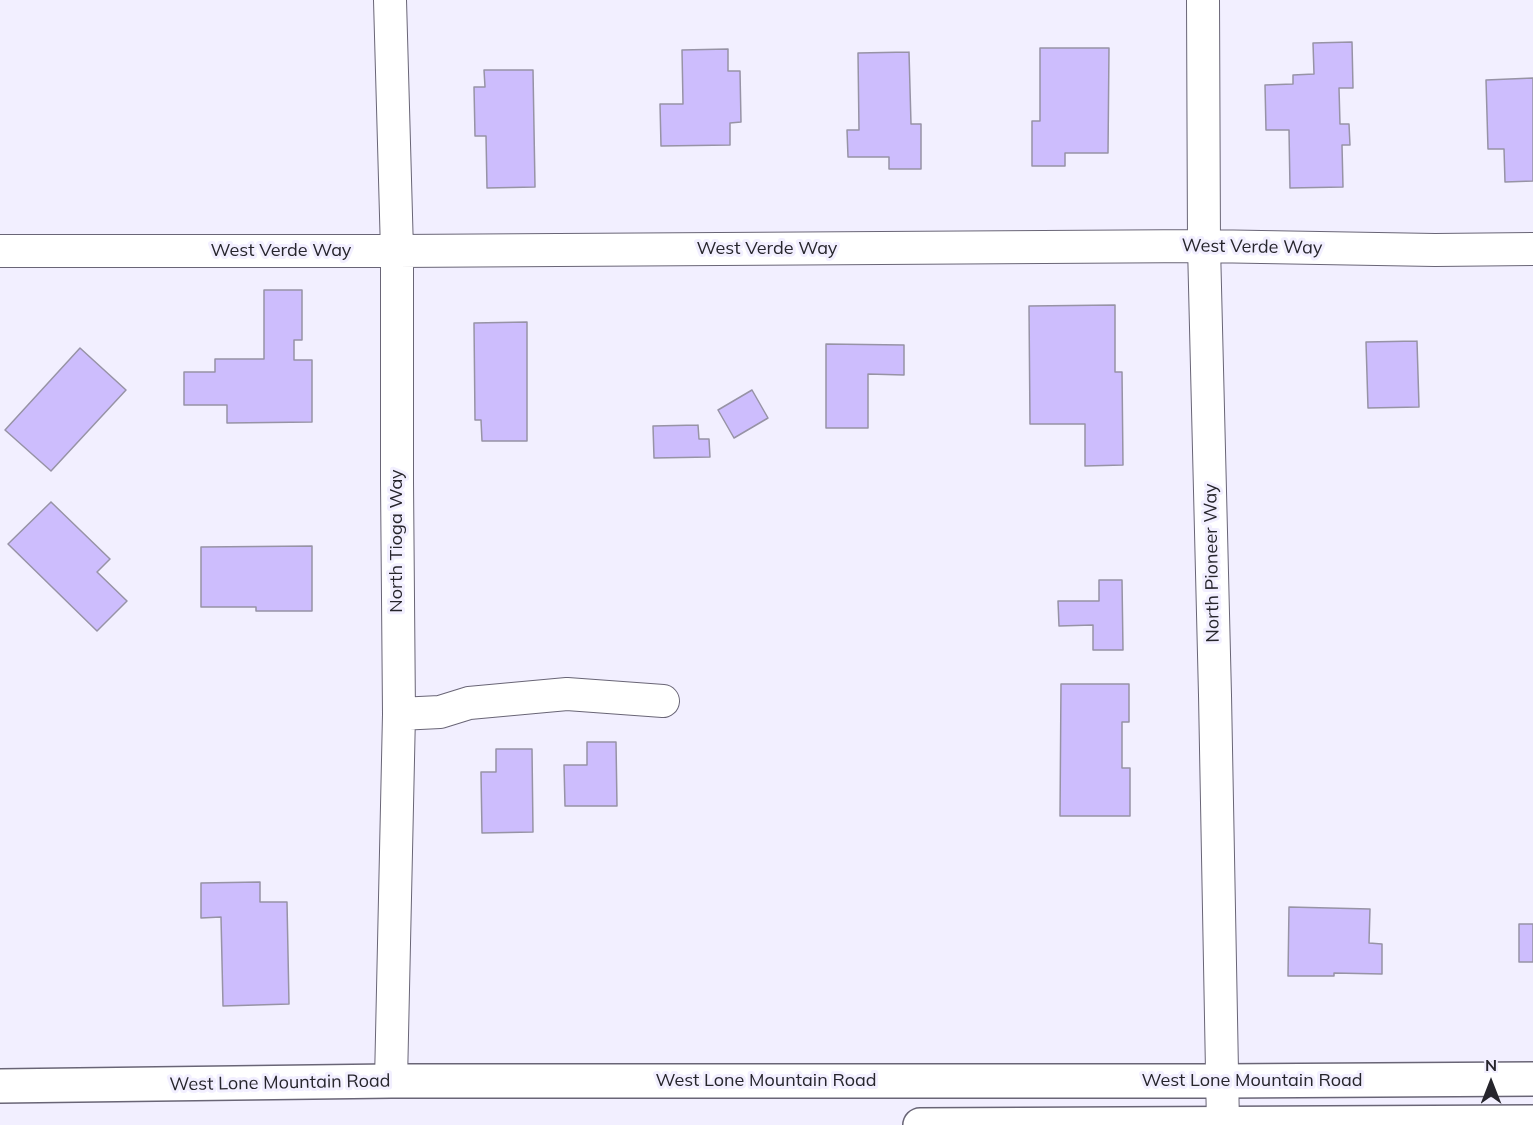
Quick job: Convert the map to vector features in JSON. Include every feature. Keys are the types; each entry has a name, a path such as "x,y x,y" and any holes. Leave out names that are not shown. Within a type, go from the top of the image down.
{"main road":[{"name":"West Lone Mountain Road","path":"0,1086 391,1082 1533,1079"},
{"path":"920,1125 1533,1122"}],"street":[{"name":"North Tioga Way","path":"390,0 397,251 399,714 391,1082"},
{"name":"North Pioneer Way","path":"1203,0 1203,246 1223,1124"},
{"name":"West Verde Way","path":"0,250 397,251 1203,246 1435,250 1533,249"},
{"path":"399,714 440,712 469,703 567,694 663,701"}],"building":[{"path":"1352,42 1353,88 1339,88 1340,124 1349,124 1350,145 1342,145 1343,187 1290,188 1289,130 1266,130 1265,85 1293,84 1293,75 1314,74 1313,43"},
{"path":"1040,48 1109,48 1108,153 1065,153 1065,166 1032,166 1032,121 1040,121"},
{"path":"728,49 728,71 740,71 741,122 730,123 730,145 661,146 660,104 683,104 682,50"},
{"path":"909,52 911,124 921,124 921,169 889,169 889,157 848,157 847,130 859,130 858,53"},
{"path":"484,70 533,70 535,187 487,188 486,136 475,136 474,87 485,87"},
{"path":"1533,78 1533,181 1505,182 1504,149 1488,149 1486,80"},
{"path":"264,290 302,290 302,340 294,340 294,360 312,360 312,422 227,423 227,405 184,405 184,372 215,372 215,359 264,359"},
{"path":"1115,305 1115,372 1122,372 1123,465 1085,466 1085,424 1030,424 1029,306"},
{"path":"527,322 527,441 482,441 481,420 475,420 474,323"},
{"path":"1417,341 1419,407 1368,408 1366,342"},
{"path":"826,344 904,345 904,375 868,374 868,428 826,428"},
{"path":"80,348 126,390 51,471 5,430"},
{"path":"752,390 768,418 734,438 718,410"},
{"path":"698,425 699,439 709,439 710,457 654,458 653,426"},
{"path":"51,502 110,559 97,572 127,601 97,631 8,544"},
{"path":"312,546 312,611 256,611 256,607 201,607 201,547"},
{"path":"1099,580 1122,580 1123,650 1093,650 1093,625 1059,626 1058,601 1099,601"},
{"path":"1061,684 1129,684 1129,722 1122,722 1122,768 1130,768 1130,816 1060,816"},
{"path":"587,742 616,742 617,806 565,806 564,765 587,765"},
{"path":"496,749 532,749 533,832 482,833 481,772 496,772"},
{"path":"260,882 260,902 287,902 289,1004 223,1006 221,917 201,918 201,883"},
{"path":"1289,907 1370,909 1369,943 1382,944 1382,974 1334,973 1334,976 1288,976"},
{"path":"1519,924 1533,924 1533,962 1519,962"}]}
